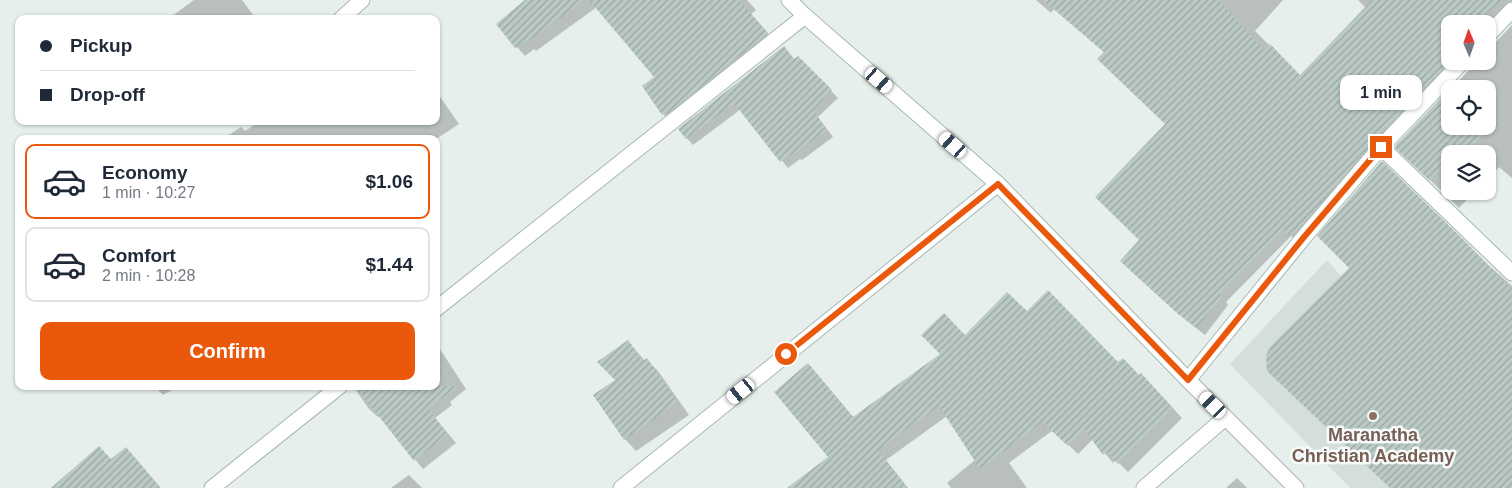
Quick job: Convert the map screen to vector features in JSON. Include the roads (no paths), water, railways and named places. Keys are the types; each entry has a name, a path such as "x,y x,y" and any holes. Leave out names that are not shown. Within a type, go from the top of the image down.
{"street":[{"path":"345,15 362,0"},
{"path":"789,0 998,184 1225,418 1296,488"},
{"path":"1496,27 1512,10"},
{"path":"440,306 805,16"},
{"path":"1188,380 1304,237 1381,147 1454,70"},
{"path":"1381,147 1512,273"},
{"path":"621,488 998,184"},
{"path":"212,488 335,390"},
{"path":"1144,488 1225,418"}],"place":[{"name":"Maranatha Christian Academy","path":"1373,416"}]}
